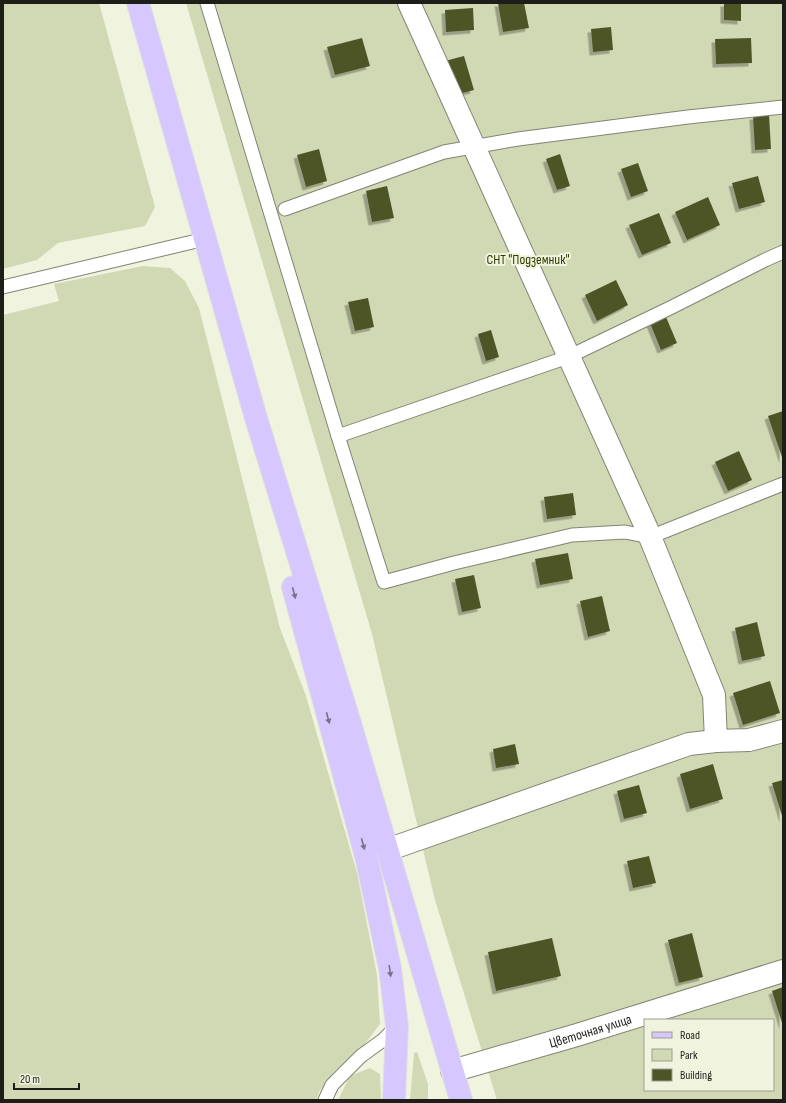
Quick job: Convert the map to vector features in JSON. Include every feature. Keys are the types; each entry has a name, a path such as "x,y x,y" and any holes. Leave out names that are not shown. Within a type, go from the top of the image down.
{"main road":[{"path":"138,3 256,418 461,1100"},
{"path":"256,418 291,580 366,856 390,968 397,1026 394,1100"}],"street":[{"path":"409,3 650,538 714,695 716,741"},
{"path":"387,850 689,744 749,740 783,731"},
{"name":"Цветочная улица","path":"452,1071 577,1035 783,971"}],"lane":[{"path":"207,3 338,436 384,582 454,563 572,535 625,532 650,538 783,484"},
{"path":"286,208 444,152 518,139 688,117 783,107"},
{"path":"3,288 205,239"},
{"path":"338,436 568,357 783,252"},
{"path":"325,1100 332,1085 361,1056 383,1040 397,1026"}],"green space":[{"path":"3,3 99,3 155,207 145,226 58,243 37,260 3,269"},
{"name":"СНТ \"Подземник\"","path":"186,3 783,3 783,1100 497,1100 435,900 372,634"},
{"path":"143,266 170,268 185,281 199,308 280,628 306,696 357,873 377,975 380,1024 364,1045 347,1062 335,1071 319,1092 316,1100 3,1100 3,315 59,301 54,284"},
{"path":"417,1052 428,1084 428,1100 410,1100 414,1053"},
{"path":"370,1068 380,1074 381,1100 338,1100 350,1076"}],"building":[{"path":"498,3 524,3 529,28 503,32"},
{"path":"724,3 741,3 741,21 724,20"},
{"path":"473,8 474,30 446,32 445,10"},
{"path":"611,27 613,50 593,52 591,29"},
{"path":"362,38 370,66 335,75 327,47"},
{"path":"751,38 752,63 716,64 715,39"},
{"path":"464,56 474,90 455,95 445,61"},
{"path":"769,115 771,149 755,150 753,116"},
{"path":"319,149 327,181 306,187 297,155"},
{"path":"560,154 570,186 557,190 546,159"},
{"path":"638,163 648,191 631,197 621,169"},
{"path":"758,176 765,202 739,209 732,183"},
{"path":"387,186 394,218 372,222 366,191"},
{"path":"708,197 720,225 687,240 675,212"},
{"path":"659,213 671,243 642,255 629,225"},
{"path":"616,280 628,305 597,321 585,295"},
{"path":"368,298 374,327 355,331 348,302"},
{"path":"666,317 677,343 661,350 650,323"},
{"path":"491,330 499,357 486,361 478,334"},
{"path":"783,411 783,460 768,416"},
{"path":"739,451 752,480 728,491 715,462"},
{"path":"573,493 576,515 547,519 544,497"},
{"path":"568,553 573,579 540,585 535,559"},
{"path":"474,575 481,608 462,612 455,579"},
{"path":"602,596 610,631 588,637 580,601"},
{"path":"757,622 765,656 742,661 735,628"},
{"path":"770,681 780,713 743,725 733,693"},
{"path":"515,744 519,764 496,768 493,749"},
{"path":"713,764 723,799 690,809 680,774"},
{"path":"783,780 783,819 772,783"},
{"path":"639,785 647,813 624,819 617,791"},
{"path":"649,856 656,883 633,888 627,861"},
{"path":"692,933 703,977 679,983 668,940"},
{"path":"552,938 561,976 496,991 488,952"},
{"path":"783,987 783,1026 772,991"}]}
